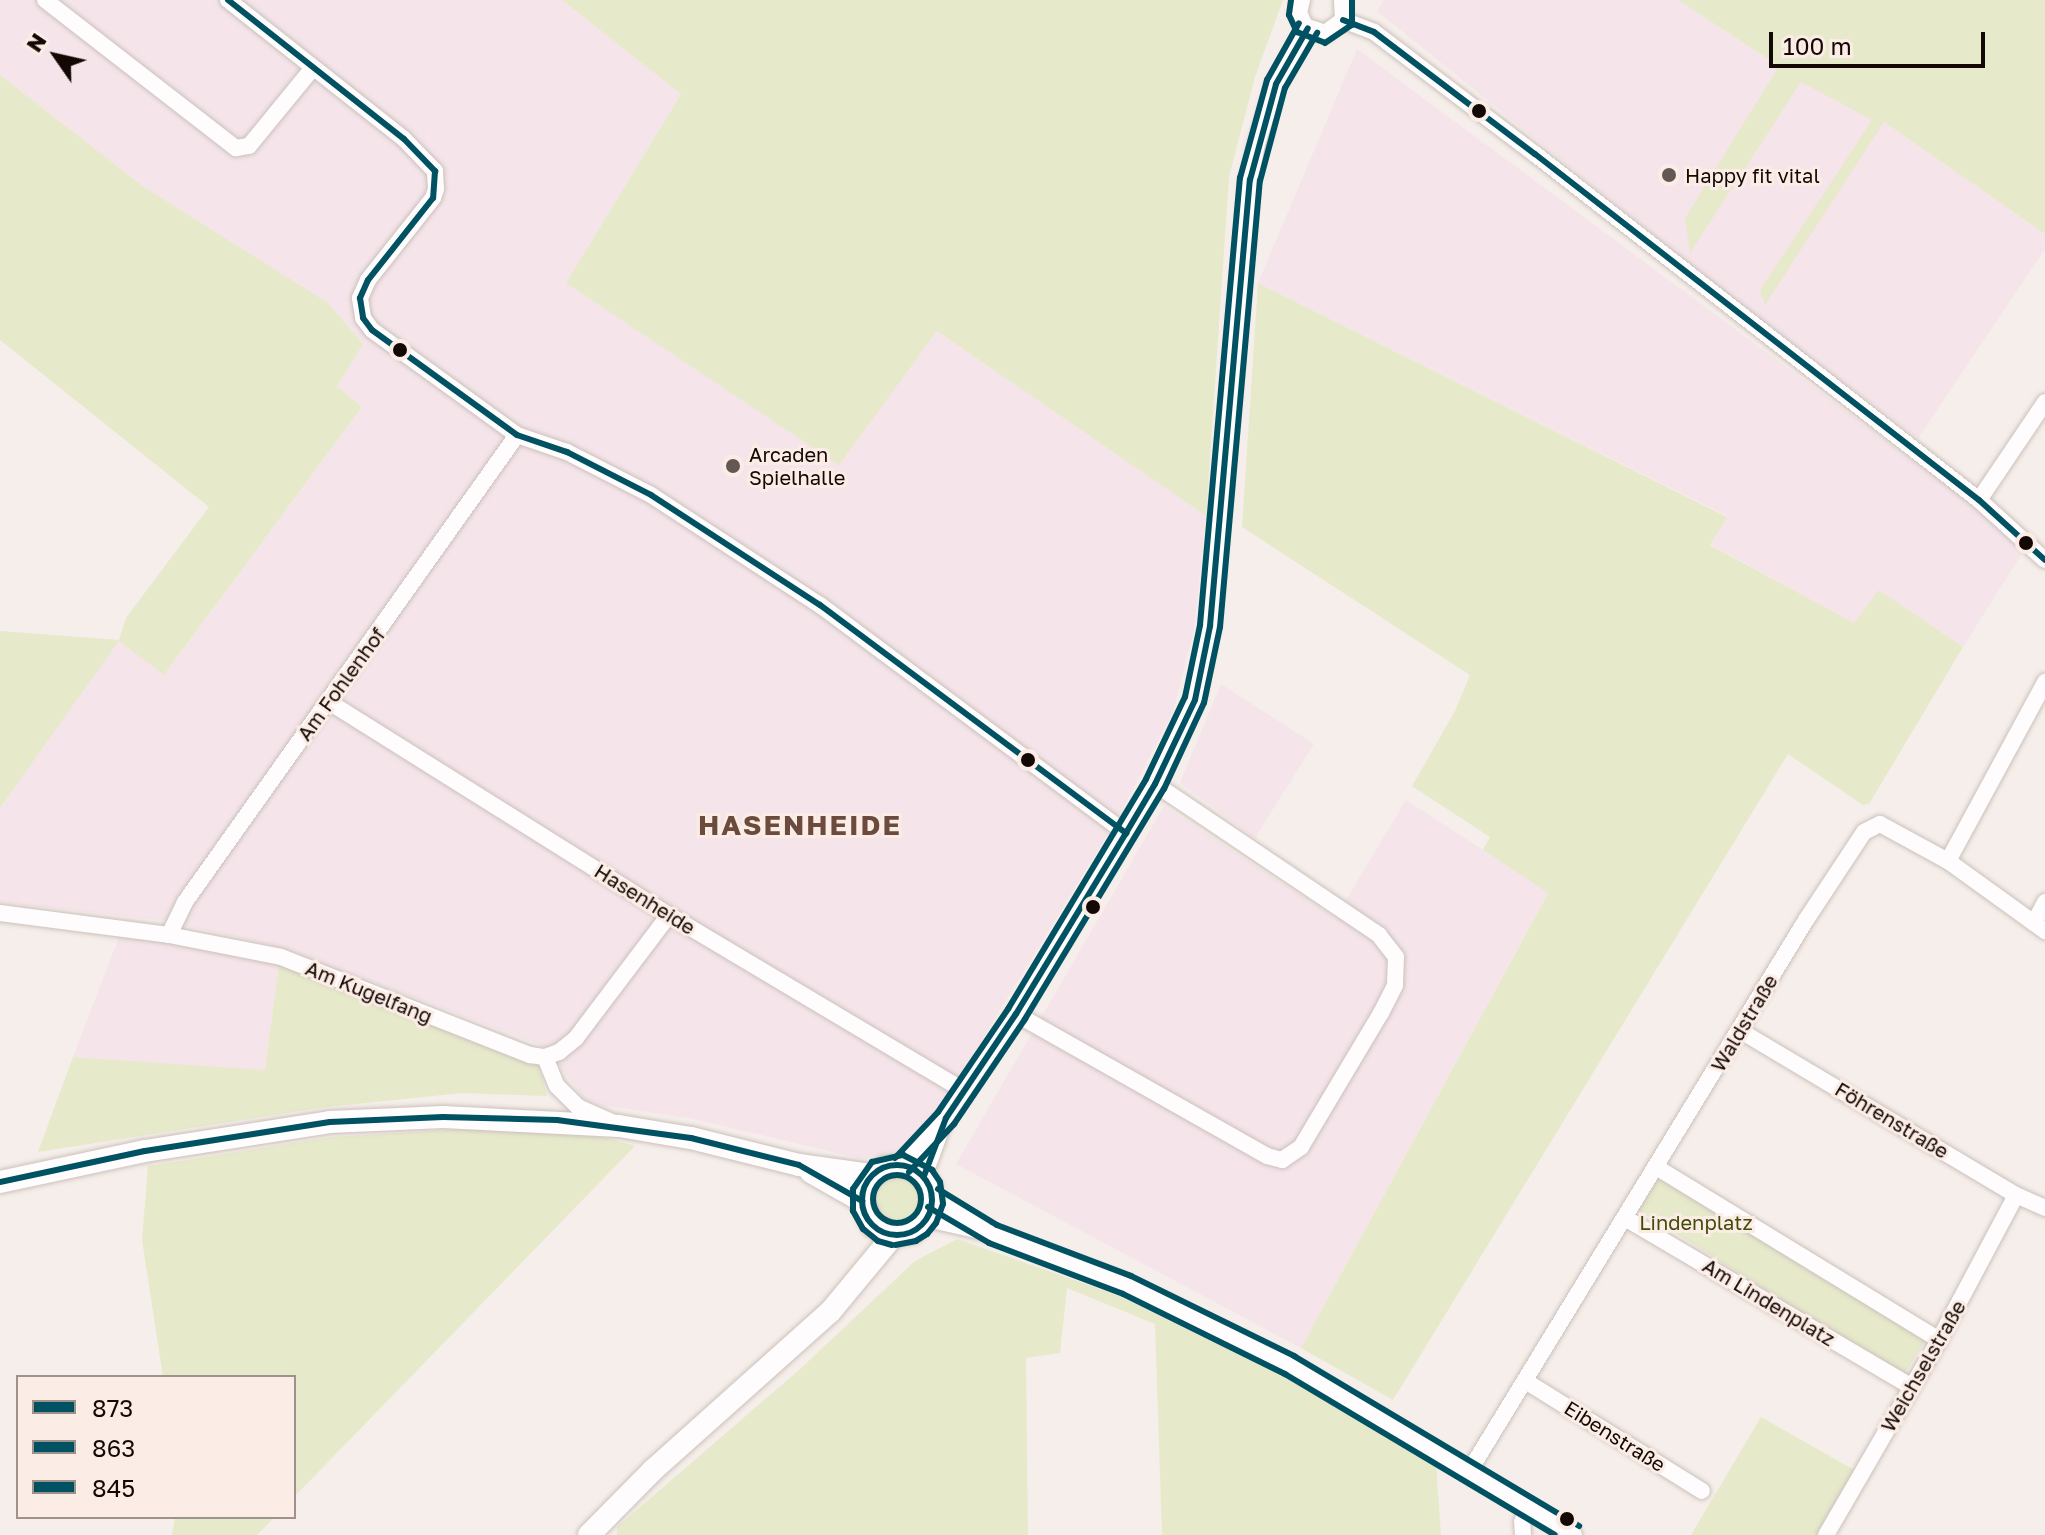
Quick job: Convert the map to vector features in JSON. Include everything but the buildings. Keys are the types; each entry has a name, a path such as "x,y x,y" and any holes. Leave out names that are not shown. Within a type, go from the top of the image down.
{"main road":[{"path":"0,1182 145,1151 330,1122 443,1117 557,1120 619,1126 691,1138 799,1165 872,1175"},
{"path":"799,1165 862,1201 871,1223 855,1286"},
{"path":"862,1201 872,1175 885,1167 902,1165 924,1176 930,1208 913,1232 894,1235 871,1223"},
{"path":"589,1535 653,1470 830,1312 855,1286 894,1235"}],"street":[{"path":"45,0 236,148 249,146 312,69"},
{"path":"228,0 404,139 435,171 433,198 368,280 360,298 363,318 396,349 517,435 567,452 651,495 820,605 1126,833"},
{"path":"1302,0 1299,13 1308,28 1325,33 1343,20"},
{"path":"1342,0 1343,20"},
{"path":"1343,20 1374,32 1432,75 1979,500 2045,560"},
{"path":"902,1165 946,1118 1016,1014 1155,784 1195,700 1207,652 1250,180 1257,144 1276,84 1308,28"},
{"path":"1979,500 2040,421 2045,402"},
{"name":"Am Fohlenhof","path":"169,935 185,902 517,435"},
{"path":"2045,682 1948,861 2039,927 2045,902"},
{"name":"Hasenheide","path":"329,702 669,915 964,1091"},
{"path":"1016,1014 1267,1156 1282,1160 1301,1147 1395,985 1396,957 1379,935 1155,784"},
{"name":"Waldstraße","path":"1470,1470 1864,832 1880,824 1948,861"},
{"name":"Am Kugelfang","path":"0,913 169,935 281,957 530,1055 545,1057"},
{"path":"619,1126 578,1107 557,1086 545,1057 559,1052 576,1038 669,915"},
{"name":"Föhrenstraße","path":"1739,1030 2016,1195 2045,1208"},
{"path":"924,1176 946,1118"},
{"path":"1656,1167 1939,1340"},
{"name":"Weichselstraße","path":"1826,1535 1939,1340 2016,1195"},
{"path":"930,1208 1127,1285 1290,1365 1574,1535"},
{"name":"Am Lindenplatz","path":"1625,1218 1912,1387"},
{"name":"Eibenstraße","path":"1527,1382 1702,1491"},
{"path":"1523,1535 1522,1522 1528,1507"}],"shaded area":[{"path":"0,0 562,0 681,94 566,283 839,464 936,330 1206,516 1194,630 1173,712 1120,814 918,1144 863,1159 693,1119 587,1103 546,1047 279,947 166,921 0,902 0,808 119,640 165,674 362,407 337,386 144,187 0,75"},
{"path":"1384,0 1678,0 1779,66 1884,122 2045,234 2045,249 1918,438 1757,318 1377,11"},
{"path":"1357,49 1974,506 2023,552 1963,647 1879,591 1855,624 1710,544 1727,516 1258,283"},
{"path":"1221,684 1314,744 1255,838 1180,783"},
{"path":"1406,800 1548,892 1301,1348 956,1164 1164,806 1335,918"},
{"path":"119,937 162,939 279,964 265,1071 73,1057"}],"green space":[{"path":"562,0 1283,0 1255,77 1229,177 1206,516 937,331 839,465 566,283 681,94"},
{"path":"1678,0 2045,0 2045,234 1884,122 1765,305 1760,290 1872,120 1801,82 1690,253 1685,218 1779,66"},
{"path":"0,75 144,187 328,303 363,344 337,386 362,407 164,675 119,641 0,808 0,631 119,640 126,618 209,507 0,340"},
{"path":"1258,283 1727,517 1710,545 1854,623 1879,590 1963,647 1869,804 1863,805 1788,754 1393,1400 1301,1348 1548,893 1483,850 1490,837 1412,786 1455,711 1470,675 1242,527"},
{"path":"279,964 538,1062 547,1096 462,1093 327,1107 38,1152 73,1057 265,1070"},
{"path":"463,1129 595,1135 635,1146 296,1495 296,1375 163,1375 142,1240 148,1166 331,1137"},
{"path":"896,1172 919,1184 923,1201 916,1217 900,1226 883,1223 870,1192 874,1184"},
{"name":"Lindenplatz","path":"1658,1174 1925,1341 1903,1376 1636,1209"},
{"path":"957,1239 1117,1295 1288,1379 1436,1463 1441,1535 1162,1535 1155,1324 1067,1288 1060,1353 1026,1358 1028,1535 617,1535 617,1527 798,1371 915,1261"},
{"path":"1761,1417 1856,1471 1819,1535 1691,1535"},
{"path":"175,1519 273,1519 257,1535 172,1535"}],"transit line":[{"name":"873","path":"228,0 404,139 435,171 433,198 368,280 360,298 363,318 372,330 517,435 567,452 651,495 820,605 1126,833"},
{"name":"863","path":"1291,0 1289,15 1297,32 1325,43 1352,25 1352,0"},
{"name":"873","path":"1343,20 1374,32 1535,154 1979,500 2045,560"},
{"name":"845","path":"895,1158 938,1112 1008,1009 1146,779 1185,697 1200,625 1240,178 1267,80 1299,23"},
{"name":"873","path":"924,1176 946,1118 1016,1014 1126,833 1155,784 1195,700 1210,626 1250,180 1276,84 1308,28"},
{"name":"863","path":"909,1172 954,1124 1025,1019 1164,789 1204,703 1220,627 1260,181 1285,88 1317,33"},
{"name":"873","path":"0,1182 145,1151 330,1122 443,1117 557,1120 691,1138 799,1165 862,1201"},
{"name":"863","path":"892,1245 878,1241 863,1229 853,1211 853,1189 872,1162 903,1155 932,1170 940,1182 943,1204 936,1223 927,1234 916,1241 895,1245"},
{"name":"873","path":"904,1165 926,1180 932,1200 930,1214 922,1225 911,1233 890,1235 872,1225 864,1214 862,1193 872,1175 883,1167 904,1165"},
{"name":"845","path":"897,1175 914,1182 921,1199 914,1216 897,1223 880,1216 873,1199 880,1182 897,1175"},
{"name":"845","path":"938,1189 997,1225 1131,1276 1294,1356 1579,1526"},
{"name":"863","path":"928,1207 989,1243 1123,1294 1285,1374 1555,1535"}],"place":[{"name":"Happy fit vital","path":"1669,175"},
{"name":"Arcaden Spielhalle","path":"733,466"}],"district":[{"name":"HASENHEIDE","path":"800,825"}]}
